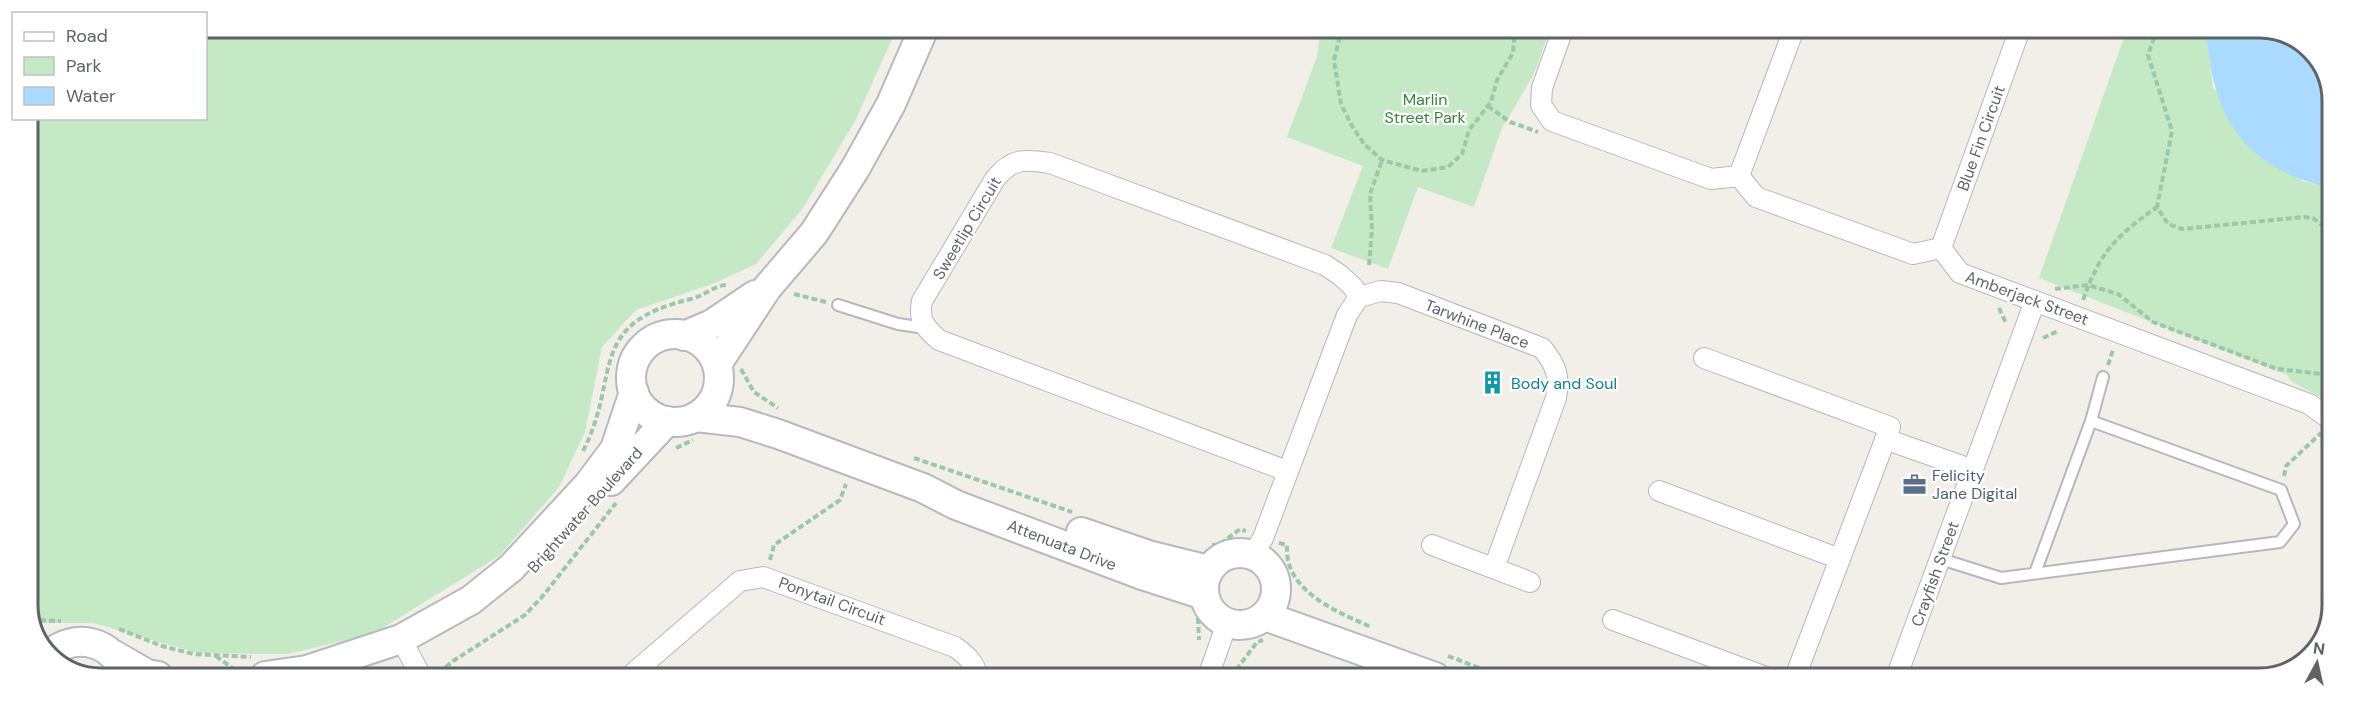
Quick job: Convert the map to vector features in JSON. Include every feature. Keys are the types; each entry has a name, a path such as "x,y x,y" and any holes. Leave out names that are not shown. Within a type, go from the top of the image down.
{"street":[{"path":"725,371 705,345 684,336 670,335 657,338 645,346 637,357 632,370 634,392 649,413 667,421 699,427 725,371 777,295 855,169 891,104 920,38"},
{"path":"1560,38 1542,88 1541,105 1552,121 1711,179 1739,176"},
{"path":"1739,176 1791,38"},
{"name":"Blue Fin Circuit","path":"1941,248 2017,38"},
{"name":"Sweetlip Circuit","path":"925,328 920,313 922,301 994,179 1006,165 1027,160 1050,163 1325,265 1353,287 1359,297"},
{"path":"1739,176 1756,197 1913,254 1941,248"},
{"name":"Amberjack Street","path":"1941,248 1960,273 2310,404 2322,416"},
{"name":"Tarwhine Place","path":"1359,297 1381,291 1398,293 1542,348 1555,364 1559,380 1556,398 1494,568"},
{"path":"684,336 777,295"},
{"path":"1253,554 1263,538 1347,315 1359,297"},
{"name":"Crayfish Street","path":"1900,668 2035,301"},
{"path":"925,328 939,340 1287,471"},
{"path":"1704,358 1890,428 1799,668"},
{"name":"Attenuata Drive","path":"725,371 781,422 956,505 1142,575 1203,581"},
{"name":"Brightwater Boulevard","path":"323,668 410,656 471,600 511,568 548,530 615,449 634,392"},
{"name":"Brightwater Boulevard","path":"369,668 410,656 472,621 543,562 635,453 667,421"},
{"name":"Attenuata Drive","path":"699,427 740,422 781,422"},
{"path":"1885,439 1973,470"},
{"path":"1659,490 1840,559"},
{"path":"1432,545 1530,582"},
{"path":"1270,617 1277,584 1273,572 1265,561 1253,554 1228,555 1217,561 1203,581 1208,607 1227,623 1247,624 1270,617 1392,661 1438,665"},
{"name":"Ponytail Circuit","path":"639,668 740,581 763,577 955,647 967,656 975,668"},
{"path":"1613,620 1742,668"},
{"path":"1212,668 1227,623"},
{"path":"56,648 72,641 87,641 102,646 120,665"},
{"name":"Brightwater Boulevard","path":"264,666 286,668"}],"lane":[{"path":"838,305 898,324 925,328"},
{"path":"2035,573 2091,421 2103,377"},
{"path":"1941,559 2001,578 2280,542 2294,524 2281,490 2091,421"}],"path":[{"path":"1340,38 1334,60 1341,104 1364,144 1382,160 1422,171 1448,168 1462,154 1469,130 1488,106 1497,80 1513,53 1514,38"},
{"path":"2153,38 2148,55 2172,131 2157,207 2168,224 2182,229 2304,217 2313,218 2321,225"},
{"path":"1488,106 1509,122 1543,134"},
{"path":"1369,265 1372,230 1370,194 1382,160"},
{"path":"2081,304 2088,285 2110,244 2122,231 2157,207"},
{"path":"581,453 595,421 614,347 625,330 649,313 701,297 724,285 734,285"},
{"path":"794,294 801,285"},
{"path":"2052,290 2088,285 2118,294 2153,322 2277,369 2322,374"},
{"path":"777,295 794,294 838,305"},
{"path":"1990,302 2003,313 2006,332"},
{"path":"725,371 754,392 781,422"},
{"path":"666,453 682,444 699,427"},
{"path":"2281,490 2286,466 2322,429"},
{"path":"903,454 1080,515"},
{"path":"763,577 774,544 840,500 847,481 838,477"},
{"path":"446,668 531,609 600,520 624,494"},
{"path":"1208,668 1195,659 1200,637 1199,619 1203,581 1219,545 1240,529"},
{"path":"1279,544 1287,545 1289,564 1311,593 1333,610 1377,629"},
{"path":"1238,668 1257,642 1270,617"},
{"path":"40,621 66,621"},
{"path":"112,627 162,646 193,654 216,656 264,666"},
{"path":"216,656 232,668"},
{"path":"1438,665 1454,668"}],"green space":[{"path":"207,38 892,38 855,121 803,208 756,264 715,283 636,310 602,347 585,432 559,487 499,556 373,634 287,654 198,653 93,623 40,623 38,609 38,120 207,120"},
{"name":"Marlin Street Park","path":"1320,38 1547,38 1534,74 1502,128 1474,207 1418,187 1388,269 1331,248 1363,166 1287,137 1317,57"},
{"path":"2124,38 2207,38 2213,88 2302,181 2321,186 2322,398 2291,381 2287,375 2039,278"}],"water":[{"path":"2207,38 2267,38 2283,42 2306,59 2317,76 2321,96 2321,185 2300,179 2275,167 2254,152 2237,134 2225,112 2209,60"}],"place":[{"name":"Body and Soul","path":"1493,383"},
{"name":"Felicity Jane Digital","path":"1914,484"}]}
